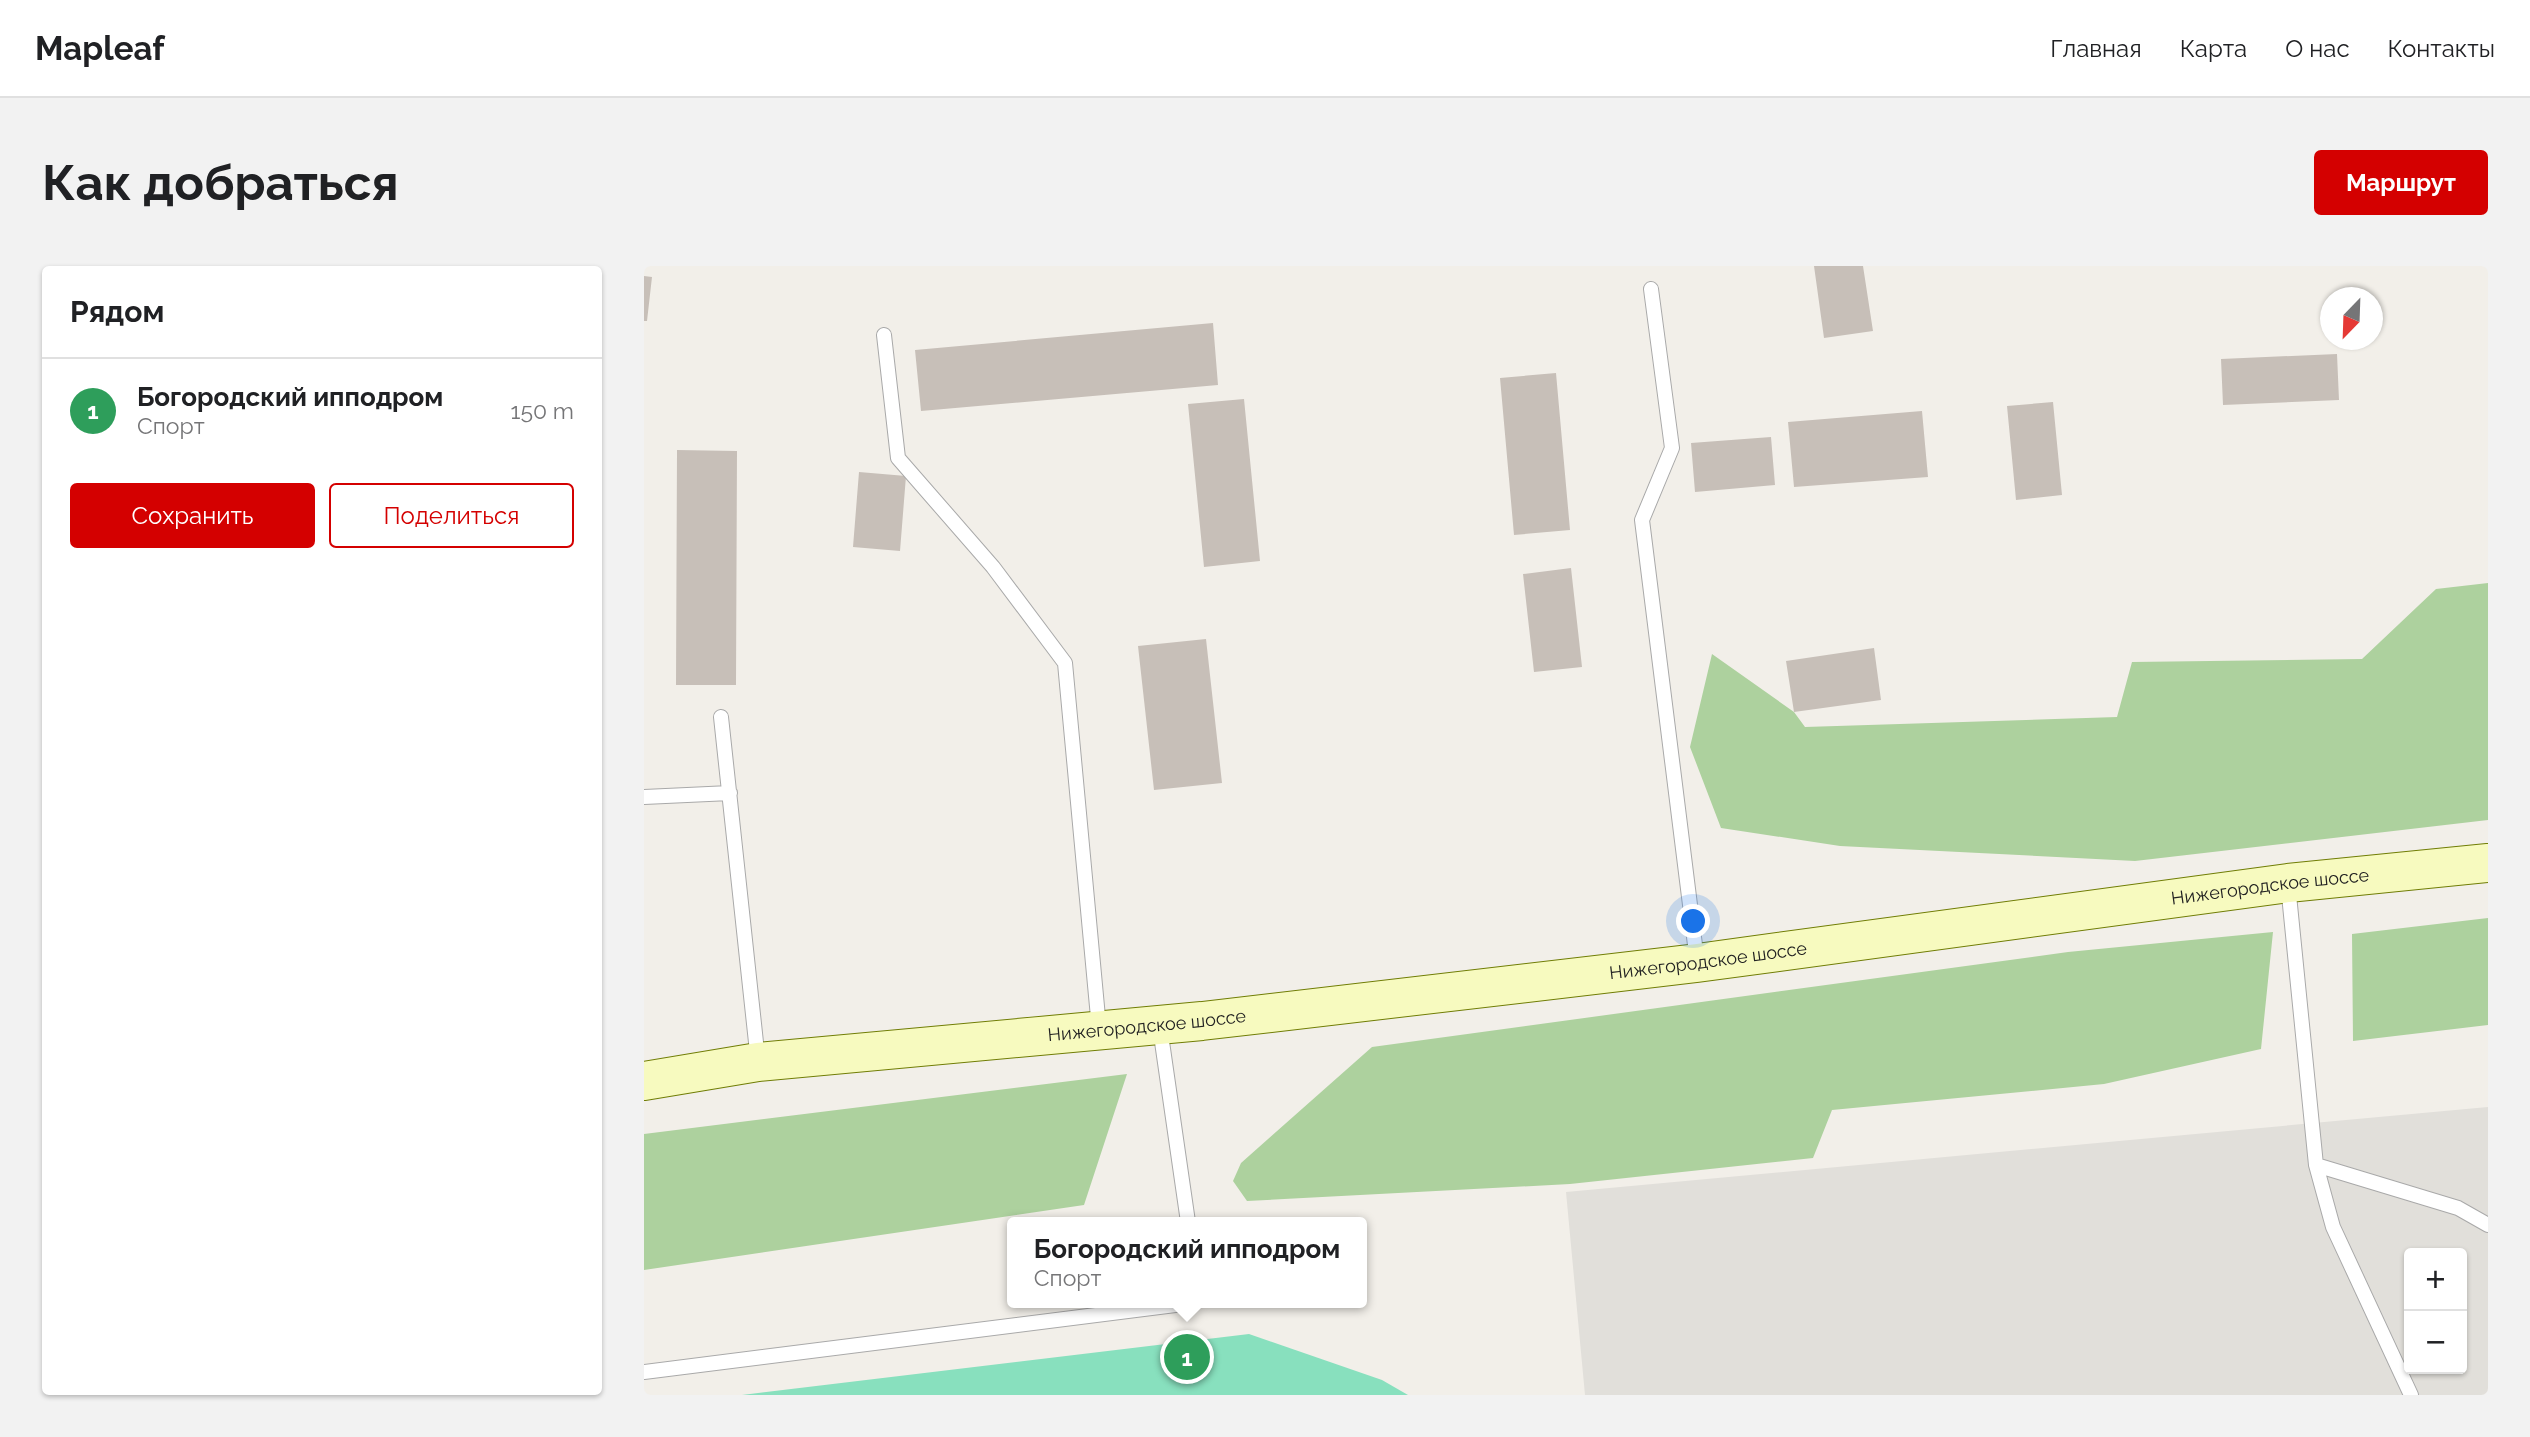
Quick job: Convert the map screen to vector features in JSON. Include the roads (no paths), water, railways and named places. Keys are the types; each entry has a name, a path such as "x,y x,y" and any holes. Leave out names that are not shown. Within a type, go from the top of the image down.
{"main road":[{"name":"Нижегородское шоссе","path":"644,1081 758,1062 1159,1026 1697,963 2288,883 2488,863"}],"lane":[{"path":"1651,289 1672,448 1642,520 1697,963"},
{"path":"884,335 898,458 993,567 1065,663 1099,1030"},
{"path":"721,717 758,1062"},
{"path":"644,797 730,793"},
{"path":"2288,883 2316,1165 2333,1227 2411,1395"},
{"path":"1159,1026 1187,1217"},
{"path":"2316,1165 2458,1208 2488,1224"},
{"path":"644,1371 1151,1308"}],"place":[{"name":"Богородский ипподром","path":"1187,1357"}]}
